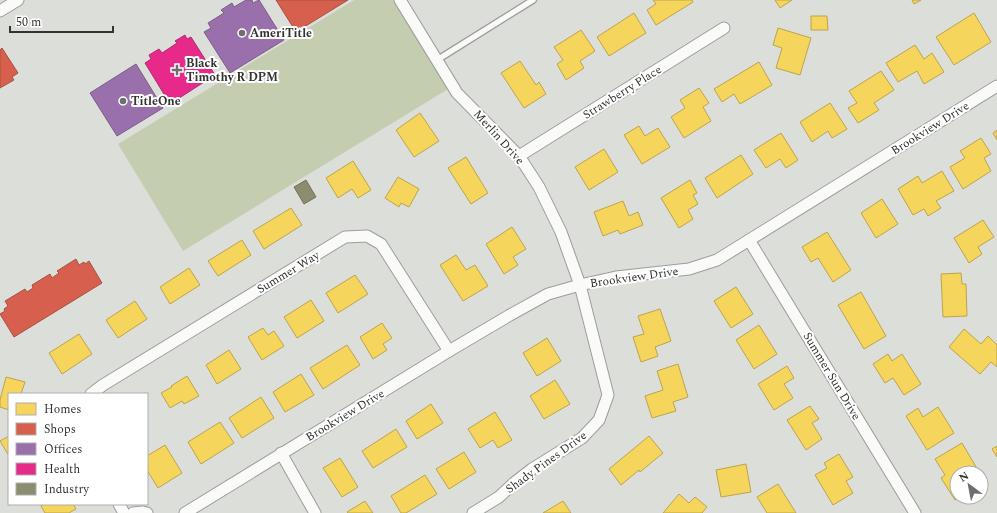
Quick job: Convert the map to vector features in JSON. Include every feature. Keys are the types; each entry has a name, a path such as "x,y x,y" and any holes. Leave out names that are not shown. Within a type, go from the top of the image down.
{"street":[{"path":"0,11 18,0"},
{"name":"Merlin Drive","path":"400,0 457,93 519,156 539,187 561,232 580,285"},
{"name":"Strawberry Place","path":"519,156 724,28"},
{"name":"Brookview Drive","path":"185,513 449,351 548,294 616,277 689,269 717,260 997,86"},
{"name":"Summer Way","path":"91,393 345,237 367,236 381,244 449,351"},
{"name":"Summer Sun Drive","path":"749,240 915,513"},
{"name":"Shady Pines Drive","path":"473,513 499,497 514,483 532,470 582,438 599,420 608,395 580,285"},
{"path":"281,453 314,513"},
{"path":"133,513 147,513"}],"lane":[{"path":"437,60 533,0"}],"green space":[{"path":"354,0 401,0 453,86 183,251 118,144"}],"building: Homes":[{"path":"653,0 692,0 693,2 656,25 647,10 656,4"},
{"path":"775,0 792,0 780,8"},
{"path":"912,0 921,0 914,4"},
{"path":"634,13 646,33 609,56 597,37"},
{"path":"974,13 991,42 954,65 936,37"},
{"path":"811,16 827,16 828,30 811,30"},
{"path":"778,28 811,38 800,75 776,68 782,48 773,45"},
{"path":"581,30 595,51 580,61 584,68 566,80 557,64 563,60 554,47"},
{"path":"915,45 924,59 932,53 944,72 924,84 917,71 898,82 886,63"},
{"path":"520,61 536,85 539,82 546,94 524,108 501,73"},
{"path":"759,62 772,85 740,104 734,94 722,102 714,89"},
{"path":"881,71 894,90 874,103 879,110 858,123 848,108 857,103 849,91"},
{"path":"699,88 709,103 703,107 711,121 684,138 671,117 685,108 680,100"},
{"path":"830,103 847,129 832,138 828,131 812,142 800,122"},
{"path":"420,113 439,141 414,157 396,130"},
{"path":"639,126 645,136 658,128 670,147 642,164 624,135"},
{"path":"997,130 997,140 993,133"},
{"path":"781,133 798,160 786,168 780,159 766,168 754,150"},
{"path":"981,138 991,154 984,158 991,171 963,189 950,167 965,158 960,151"},
{"path":"604,149 618,172 589,190 575,167"},
{"path":"741,155 753,174 717,198 705,178"},
{"path":"466,157 488,193 471,204 448,168"},
{"path":"353,161 371,190 358,198 352,189 338,198 326,178"},
{"path":"942,171 954,191 936,201 941,208 928,216 924,209 913,215 898,189 918,176 922,183"},
{"path":"398,177 419,189 409,207 401,203 399,207 385,198"},
{"path":"690,180 697,193 693,195 698,204 688,210 693,219 679,228 661,198"},
{"path":"882,199 898,224 876,238 861,213"},
{"path":"623,201 629,216 638,212 643,225 620,234 618,230 603,236 594,212"},
{"path":"291,208 302,225 264,249 253,231"},
{"path":"983,220 994,237 978,247 982,254 969,263 954,238"},
{"path":"512,227 526,249 513,257 518,265 504,274 486,244"},
{"path":"827,232 851,270 833,282 818,258 811,262 802,247"},
{"path":"242,240 251,255 218,276 208,261"},
{"path":"456,255 466,270 475,265 488,286 463,301 440,265"},
{"path":"189,268 200,285 170,304 160,287"},
{"path":"961,273 962,284 966,284 967,316 943,317 941,274"},
{"path":"355,275 368,294 338,313 326,293"},
{"path":"736,287 753,314 731,328 714,301"},
{"path":"861,292 886,336 864,349 838,305"},
{"path":"311,300 324,321 297,338 284,317"},
{"path":"135,301 147,319 118,338 106,320"},
{"path":"660,309 671,341 655,347 658,356 641,362 633,337 644,334 638,316"},
{"path":"382,323 392,338 383,344 387,350 373,359 360,337"},
{"path":"759,325 777,354 754,369 736,340"},
{"path":"263,328 268,335 274,331 284,346 262,360 248,337"},
{"path":"964,329 981,344 988,336 997,345 997,367 991,362 980,374 949,347"},
{"path":"79,334 92,354 62,374 49,353"},
{"path":"547,338 561,361 537,376 523,353"},
{"path":"347,345 360,365 323,389 310,368"},
{"path":"229,350 241,369 217,384 206,365"},
{"path":"888,354 892,361 902,354 921,384 904,395 893,378 885,383 873,364"},
{"path":"678,364 688,397 673,402 676,411 652,418 645,396 663,390 657,371"},
{"path":"787,366 794,378 784,384 793,398 774,410 758,384"},
{"path":"301,374 314,395 285,412 273,392"},
{"path":"187,376 199,396 184,404 182,401 170,408 161,393"},
{"path":"6,377 25,382 21,393 8,393 8,410 0,407 0,400"},
{"path":"555,380 570,404 544,419 530,396"},
{"path":"261,397 274,418 242,438 229,418"},
{"path":"431,404 443,423 417,439 406,421"},
{"path":"810,406 819,419 812,423 822,439 806,450 787,420"},
{"path":"938,407 954,433 927,450 906,416 918,408 923,417"},
{"path":"495,412 512,440 498,448 493,440 480,448 468,429"},
{"path":"220,422 234,443 201,464 188,442"},
{"path":"396,429 407,447 373,468 362,451"},
{"path":"649,436 663,453 621,485 609,469"},
{"path":"8,437 8,454 0,441"},
{"path":"962,443 975,465 949,465 949,491 941,478 945,475 935,459"},
{"path":"165,445 182,473 158,488 148,472 148,455"},
{"path":"997,446 997,457 992,449"},
{"path":"464,452 476,472 449,489 436,469"},
{"path":"839,454 853,477 846,481 853,493 833,505 815,475 827,468 824,463"},
{"path":"340,458 358,487 342,497 323,468"},
{"path":"746,464 751,492 721,497 716,470"},
{"path":"425,475 437,494 406,513 401,513 391,496"},
{"path":"778,484 796,513 767,513 757,497"},
{"path":"679,494 689,503 695,497 707,507 702,513 663,513"},
{"path":"365,501 373,513 347,512"},
{"path":"563,501 571,513 543,513"},
{"path":"74,505 76,509 69,513 45,513 41,506"}],"building: Shops":[{"path":"276,0 348,0 296,32"},
{"path":"2,48 18,73 12,77 14,80 0,88 0,50"},
{"path":"76,259 79,265 84,262 85,264 89,261 102,283 14,337 0,314 5,311 4,309 8,306 5,301 25,289 27,292 33,288 32,285 50,274 52,278 59,273 57,271"}],"building: Offices":[{"path":"246,0 252,0 253,3 259,0 284,40 230,73 204,32 211,28 208,23 224,13 221,10 232,3 234,7"},
{"path":"136,64 163,108 117,136 90,93"}],"building: Health":[{"path":"185,35 187,39 191,37 215,75 170,104 145,63 151,59 149,55 159,49 162,53 177,43 175,41"}],"building: Industry":[{"path":"306,180 316,197 304,204 294,187"}],"place":[{"name":"AmeriTitle","path":"242,33"},
{"name":"Black Timothy R DPM","path":"177,70"},
{"name":"TitleOne","path":"123,101"}]}
